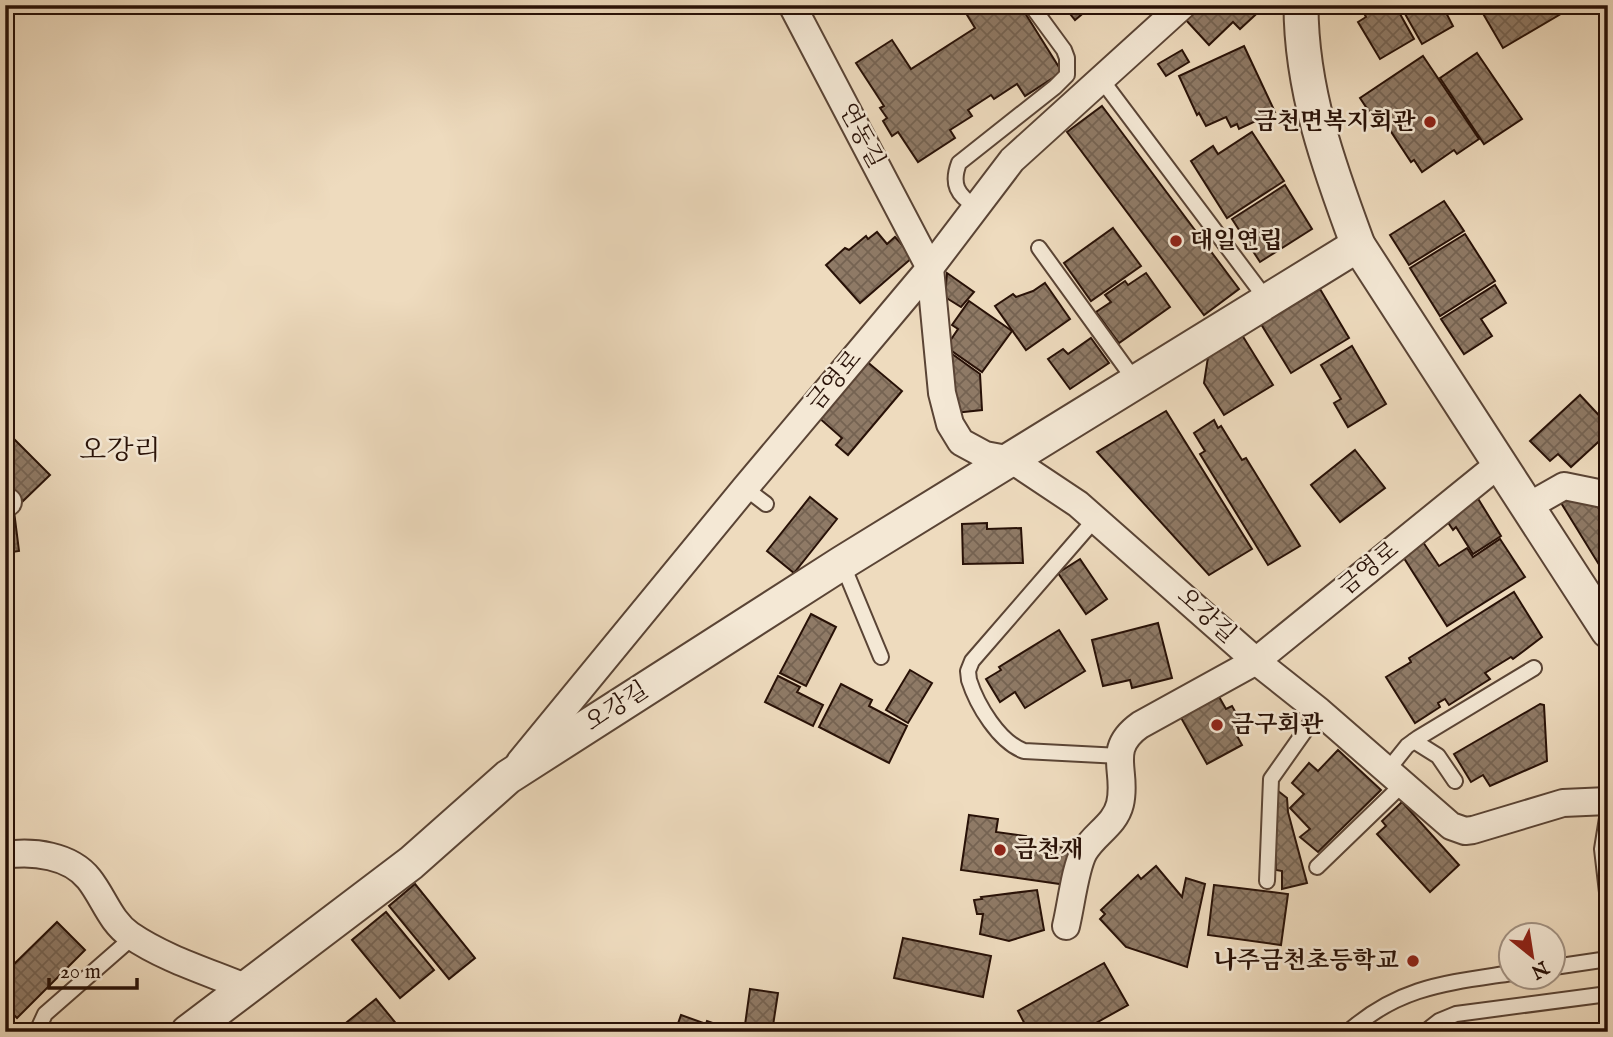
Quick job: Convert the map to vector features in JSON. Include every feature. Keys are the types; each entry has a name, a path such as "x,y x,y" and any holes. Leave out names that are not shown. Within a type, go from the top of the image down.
{"street":[{"name":"연동길","path":"792,5 930,268"},
{"name":"금영로","path":"508,777 930,268 1012,160 1182,5"},
{"path":"1301,5 1302,50 1308,90 1331,169 1358,245 1608,631"},
{"name":"오강길","path":"188,1032 411,863 508,777 842,563 1358,245"},
{"name":"오강길","path":"930,268 942,393 950,424 967,447 985,455 1012,460 1064,493 1096,518 1255,661 1320,711 1442,819 1458,830 1474,830 1563,803 1608,801"},
{"name":"금영로","path":"1120,756 1122,744 1132,731 1255,661 1499,464"},
{"path":"1527,508 1564,486 1608,495"},
{"path":"1066,926 1082,855 1114,818 1120,805 1120,756"},
{"path":"5,855 42,855 79,869 89,879 114,920 133,937 247,988"}],"lane":[{"path":"976,207 963,199 958,190 956,174 959,163 1067,75 1067,58 1064,51 1031,5"},
{"path":"1101,79 1268,301"},
{"path":"1039,248 1137,383"},
{"path":"745,488 766,504"},
{"path":"1096,518 972,661 968,671 969,680 995,728 1014,748 1024,751 1120,756"},
{"path":"842,563 881,657"},
{"path":"1317,867 1395,777 1415,741 1534,668"},
{"path":"1267,881 1271,779 1320,711"},
{"path":"1415,741 1438,755 1455,781"},
{"path":"1608,812 1602,849 1608,901"},
{"path":"41,1032 39,1027 45,1014 133,937"},
{"path":"1568,965 1608,959"},
{"path":"1348,1032 1385,1004 1406,994 1433,985 1498,975"},
{"path":"1425,1032 1438,1021 1456,1014 1608,994"}],"building":[{"path":"961,5 1020,5 1062,72 1025,96 1017,84 994,99 991,95 968,110 972,116 950,130 955,138 918,162 898,132 892,136 883,121 887,118 880,108 884,106 856,63 892,40 911,69 975,28"},
{"path":"1063,5 1093,5 1075,20"},
{"path":"1199,5 1266,5 1240,29 1233,22 1209,45 1185,19"},
{"path":"1376,5 1395,5 1414,39 1380,59 1358,22 1366,17 1364,13"},
{"path":"1400,5 1442,5 1453,26 1422,44"},
{"path":"1478,5 1576,5 1503,48"},
{"path":"1244,46 1275,112 1239,129 1237,124 1231,127 1226,117 1206,126 1199,113 1197,115 1179,76"},
{"path":"1182,50 1189,62 1166,76 1158,64"},
{"path":"1477,53 1522,119 1484,144 1440,78"},
{"path":"1423,56 1479,139 1457,154 1454,150 1422,172 1414,160 1411,162 1380,115 1374,119 1360,98"},
{"name":"대일연립","path":"1102,106 1239,289 1204,315 1067,132"},
{"path":"1252,132 1284,181 1227,218 1191,161 1213,146 1218,154"},
{"path":"1285,185 1312,229 1260,262 1232,219"},
{"path":"1444,201 1464,231 1409,265 1390,235"},
{"path":"1113,228 1141,266 1091,301 1064,263"},
{"path":"877,232 887,244 895,237 913,257 860,303 826,265 845,248 849,250 866,236 868,239"},
{"path":"1465,234 1495,281 1440,316 1410,268"},
{"path":"947,273 974,292 961,307 945,297"},
{"path":"1146,273 1170,307 1119,343 1096,312 1111,302 1105,295 1125,281 1128,285"},
{"path":"1045,283 1070,319 1026,350 995,306 1013,294 1016,297"},
{"path":"1495,285 1506,303 1481,319 1492,336 1464,354 1441,319"},
{"path":"1320,289 1349,338 1291,373 1261,324"},
{"path":"969,301 1012,331 982,372 946,347 958,329 952,325"},
{"path":"1242,335 1273,385 1224,415 1204,383 1208,357"},
{"path":"1091,338 1109,363 1070,389 1048,359 1063,349 1068,354"},
{"path":"1352,346 1386,404 1348,427 1334,403 1341,399 1321,365"},
{"path":"948,351 980,374 982,410 955,413"},
{"path":"865,360 902,391 848,455 836,445 842,438 818,417"},
{"path":"1580,395 1608,425 1608,433 1571,467 1558,454 1550,461 1530,441"},
{"path":"1166,411 1252,549 1209,575 1097,452"},
{"path":"1214,420 1218,428 1221,426 1242,460 1246,458 1300,546 1268,565 1200,454 1205,451 1194,433"},
{"path":"5,430 50,475 23,501 5,484"},
{"path":"1355,450 1385,488 1340,522 1311,485"},
{"path":"1566,493 1608,512 1606,576 1558,498"},
{"path":"810,497 837,519 794,573 767,551"},
{"path":"1477,497 1501,536 1473,554 1456,527 1453,530 1445,518"},
{"path":"14,511 19,551 5,553 5,512"},
{"path":"987,523 987,529 1021,528 1023,563 963,564 962,524"},
{"path":"1500,539 1525,577 1447,626 1402,555 1423,542 1439,566 1467,548 1473,557"},
{"path":"1080,559 1107,599 1086,614 1058,573"},
{"path":"1514,592 1542,637 1513,659 1511,657 1485,673 1490,679 1449,705 1445,699 1438,703 1440,707 1415,723 1386,677 1411,662 1409,658"},
{"path":"811,614 836,627 806,686 780,673"},
{"path":"1158,623 1172,678 1132,688 1130,680 1103,686 1092,640"},
{"path":"1059,630 1085,671 1025,708 1015,692 1000,702 986,679 1001,670 999,667"},
{"path":"910,670 932,683 908,723 886,710"},
{"path":"778,676 800,687 797,692 823,705 813,726 765,702"},
{"path":"841,684 872,700 869,706 907,726 889,763 819,727"},
{"path":"1218,695 1226,709 1232,706 1245,729 1236,734 1242,745 1207,764 1180,716"},
{"path":"1540,704 1544,705 1547,761 1490,786 1483,775 1471,782 1454,754"},
{"path":"1338,750 1381,790 1318,852 1300,837 1310,829 1290,808 1304,794 1292,783 1309,763 1318,771"},
{"path":"1273,787 1287,798 1288,812 1307,883 1282,889 1282,871 1276,870"},
{"path":"1402,802 1459,865 1430,892 1377,834 1386,826 1382,821"},
{"name":"금천재","path":"969,815 998,819 996,832 1026,836 1025,846 1037,848 1037,852 1052,854 1053,846 1065,848 1065,852 1071,853 1067,885 961,870"},
{"path":"1156,866 1182,897 1186,878 1205,884 1187,967 1126,947 1100,919 1105,914 1101,910 1138,875 1141,879"},
{"path":"415,884 475,958 449,979 389,906"},
{"path":"1214,885 1288,894 1281,945 1208,935"},
{"path":"1037,890 1044,930 1009,941 980,934 983,914 977,914 974,900"},
{"path":"386,912 434,970 400,998 352,940"},
{"path":"57,922 85,950 17,1018 5,1006 5,973"},
{"path":"903,938 991,956 983,997 894,978"},
{"path":"1104,963 1128,1005 1080,1032 1029,1032 1018,1011"},
{"path":"750,989 778,993 772,1032 744,1032"},
{"path":"376,999 403,1032 335,1032 347,1022"},
{"path":"5,1014 23,1032 5,1032"},
{"path":"681,1015 706,1024 707,1021 739,1032 675,1032"}],"place":[{"name":"금천면복지회관","path":"1430,122"},
{"name":"대일연립","path":"1176,241"},
{"name":"금구회관","path":"1217,725"},
{"name":"금천재","path":"1000,850"},
{"name":"나주금천초등학교","path":"1413,961"}],"district":[{"name":"오강리","path":"120,451"}]}
